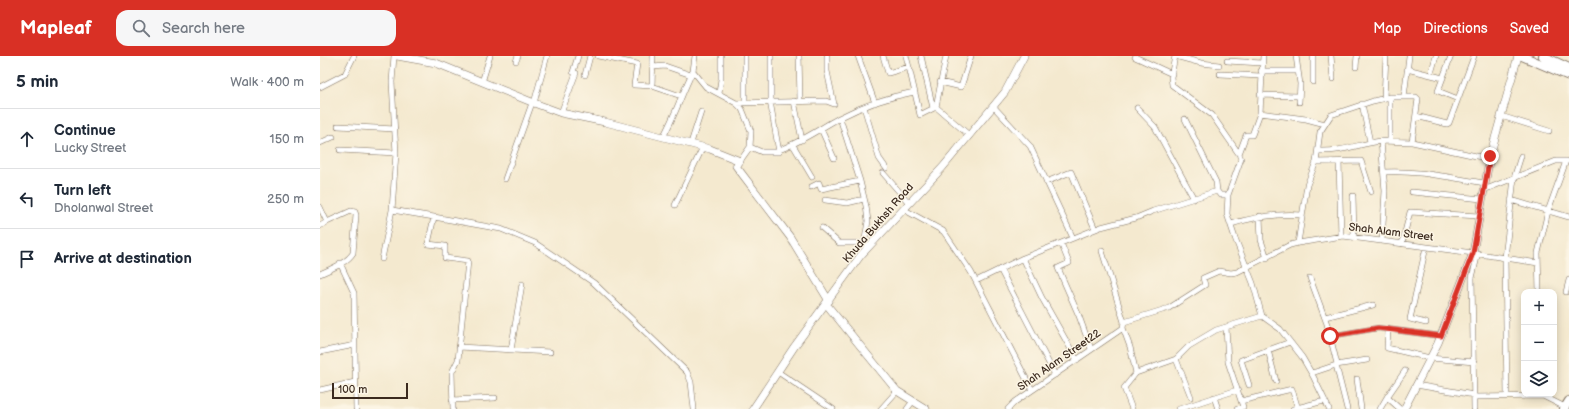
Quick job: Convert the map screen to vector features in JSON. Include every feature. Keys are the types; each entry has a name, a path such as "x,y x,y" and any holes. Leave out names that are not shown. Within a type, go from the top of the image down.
{"main road":[{"path":"1522,56 1541,58 1569,68"},
{"path":"1541,58 1569,76"}],"street":[{"path":"320,87 345,74 354,56"},
{"path":"382,259 392,210 396,153 392,82 396,56 436,63 533,103 562,113 691,143 740,161"},
{"path":"482,82 490,56"},
{"path":"505,179 533,103 547,56"},
{"path":"562,113 576,73 573,72 578,56"},
{"path":"585,75 590,56"},
{"path":"598,56 637,64 634,85 652,86 681,96"},
{"path":"652,86 653,56"},
{"path":"663,137 692,73 695,56"},
{"path":"719,93 721,56"},
{"path":"745,102 746,56"},
{"path":"771,56 771,101 779,150"},
{"path":"799,56 797,101 802,140"},
{"path":"736,102 826,101 834,104 827,71 827,56"},
{"path":"858,56 875,103"},
{"path":"883,56 888,73 909,67"},
{"path":"906,56 920,116 935,107 946,56"},
{"path":"920,56 935,107 969,135"},
{"path":"940,82 961,88 970,56"},
{"name":"Khuda Bukhsh Road","path":"753,409 794,347 828,303 866,246 943,167 1005,92 1024,56"},
{"path":"1219,65 1201,63 1175,56 1172,85 1212,115 1239,154"},
{"path":"1263,56 1260,113 1252,135 1246,136 1239,154 1239,163 1228,195 1227,214 1262,316 1280,329 1302,357 1312,373 1329,409"},
{"path":"1260,95 1299,99 1300,84 1296,56"},
{"path":"1313,56 1313,82"},
{"path":"1331,56 1333,79"},
{"path":"1356,67 1357,56"},
{"path":"1384,98 1386,56"},
{"path":"1404,97 1409,56"},
{"path":"1432,70 1436,56"},
{"path":"1451,56 1438,92 1458,99"},
{"path":"1416,116 1448,124 1474,56"},
{"path":"1474,409 1472,278 1479,216 1490,159 1518,56"},
{"path":"1135,57 1172,74"},
{"path":"1227,61 1262,63"},
{"path":"653,67 666,66 692,73 706,87 736,102 742,109 751,131 750,147 736,166 790,237 828,303 897,391 925,409"},
{"path":"1407,69 1443,78"},
{"path":"1220,74 1298,71"},
{"path":"750,147 762,152 779,152 779,150 793,145 840,118 864,107 896,95 914,92"},
{"path":"1390,97 1390,140"},
{"path":"1298,243 1307,185 1316,162 1320,132 1331,115 1384,98 1418,98 1412,142"},
{"path":"1362,104 1370,142"},
{"path":"993,106 1030,146 1073,238"},
{"path":"864,107 879,158 886,168"},
{"path":"1137,108 1155,127 1194,199"},
{"path":"691,143 701,112"},
{"path":"1260,113 1306,119 1325,124"},
{"path":"1501,116 1549,132"},
{"path":"822,228 839,243 866,246 868,221 864,199 860,181 840,118"},
{"path":"1185,119 1216,182 1216,190 1220,195 1228,195"},
{"path":"338,126 395,129"},
{"path":"821,129 834,158"},
{"path":"320,142 332,137"},
{"path":"1318,151 1344,150 1370,142 1390,140 1412,142 1490,159"},
{"path":"1381,141 1386,191 1382,242"},
{"path":"793,145 812,177"},
{"path":"675,205 703,147"},
{"path":"340,150 396,153"},
{"path":"1507,396 1505,258 1514,178 1521,156"},
{"path":"1384,172 1419,172 1484,187 1514,178 1556,161 1567,161 1548,211 1538,253 1539,289"},
{"path":"1316,162 1361,162 1371,192"},
{"path":"1339,162 1341,236"},
{"path":"1046,182 1071,172 1095,229"},
{"path":"882,173 909,202"},
{"path":"811,187 819,183 821,189 860,181"},
{"path":"976,281 1023,258 1095,229 1136,218 1153,211 1194,199 1216,190"},
{"path":"1412,192 1482,199"},
{"path":"1354,196 1354,237"},
{"path":"824,200 847,202 864,199"},
{"path":"1511,200 1569,217"},
{"path":"320,208 327,222"},
{"path":"903,209 944,232 976,281 1032,390"},
{"path":"392,210 501,229 535,243 573,268 594,283 687,372 691,382 694,409"},
{"path":"320,226 352,211 356,214 353,253 340,264 320,274"},
{"path":"1402,244 1410,212 1479,216"},
{"path":"1230,224 1260,216 1290,214 1302,215"},
{"path":"1260,216 1261,240 1267,258"},
{"path":"434,217 428,244 445,246 445,258 468,261 458,360 452,372 453,409"},
{"name":"Shah Alam Street","path":"1123,325 1170,308 1205,284 1203,278 1219,271 1231,273 1247,269 1290,245 1341,236 1475,253 1538,263"},
{"path":"1061,243 1069,263 1058,268 1079,316 1091,349"},
{"path":"1426,247 1410,319 1426,323"},
{"path":"1102,251 1130,347 1136,373"},
{"path":"1387,397 1404,409 1441,336 1475,253"},
{"path":"1023,258 1042,298 1076,360"},
{"path":"340,264 354,293 356,409"},
{"path":"1000,269 1055,375"},
{"path":"1310,278 1325,317 1347,409"},
{"path":"1566,292 1569,280"},
{"path":"511,350 522,284"},
{"path":"1325,317 1373,305"},
{"path":"1132,409 1124,388 1136,373 1176,359 1189,346 1226,327 1262,316"},
{"name":"Shah Alam Street22","path":"1008,409 1123,325"},
{"path":"1226,327 1228,362 1243,407 1237,409"},
{"path":"1330,336 1378,328 1441,336"},
{"path":"1388,329 1387,348 1430,358 1474,362"},
{"path":"1249,385 1241,360 1290,342"},
{"path":"320,352 355,345"},
{"path":"459,347 550,352"},
{"path":"1268,350 1276,381"},
{"path":"1176,359 1191,397"},
{"path":"1312,373 1337,365 1367,360"},
{"path":"1380,409 1405,371"},
{"path":"778,372 833,409"},
{"path":"1356,379 1362,409"},
{"path":"320,390 355,382"},
{"path":"1416,385 1474,396 1521,396"},
{"path":"1241,401 1292,388 1296,409 1324,401"},
{"path":"1179,409 1237,390"},
{"path":"881,409 897,391"},
{"path":"1547,397 1566,406"},
{"path":"452,400 495,398"},
{"path":"1214,398 1218,409"},
{"path":"907,409 913,401"}],"route":[{"path":"1330,336 1378,328 1441,336 1473,253 1490,156"}]}
